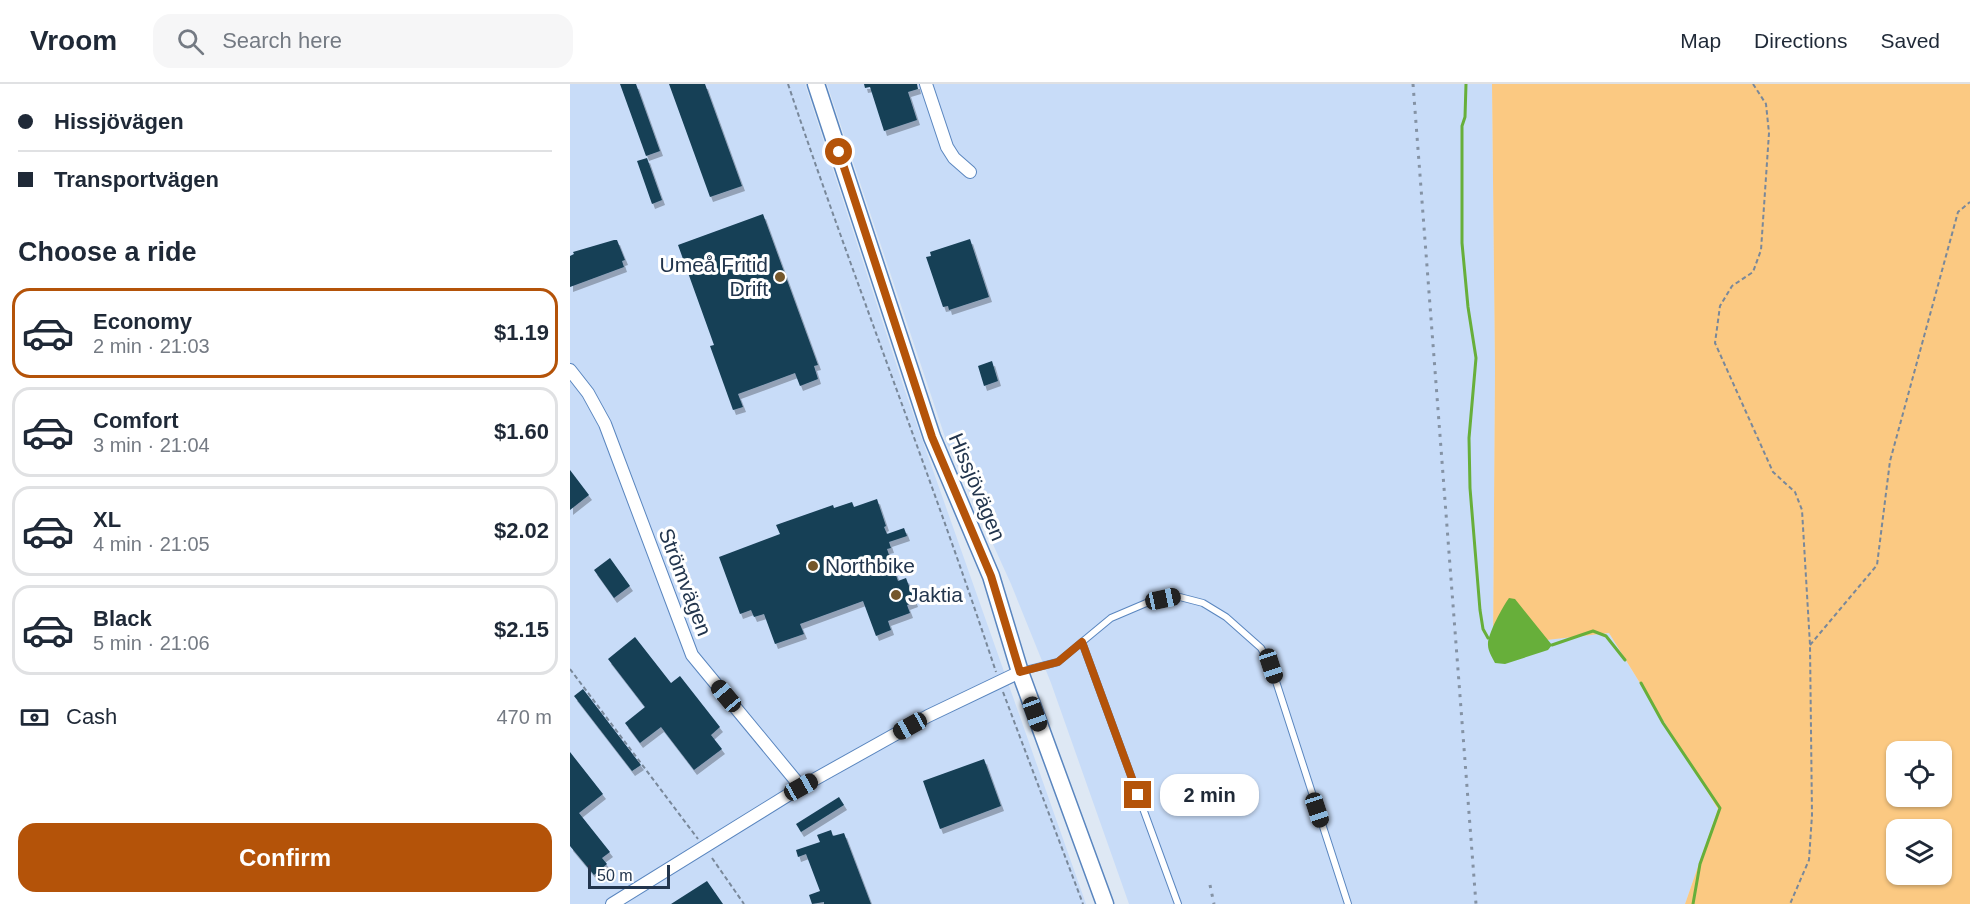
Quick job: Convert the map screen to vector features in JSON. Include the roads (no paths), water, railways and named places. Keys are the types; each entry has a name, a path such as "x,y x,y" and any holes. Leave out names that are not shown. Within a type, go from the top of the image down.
{"main road":[{"name":"Hissjövägen","path":"816,84 932,437 991,576 1020,672 1104,904"}],"street":[{"path":"926,84 947,147 954,158 969,172"},
{"name":"Strömvägen","path":"570,370 588,393 605,424 692,655 801,787"},
{"path":"612,904 801,787 928,716 1020,672"}],"lane":[{"path":"1020,672 1058,662 1111,618 1151,601 1176,596 1203,603 1235,625 1261,648 1271,666 1348,904"},
{"path":"1082,642 1178,904"}],"waterway":[{"path":"1466,84 1465,117 1462,126 1462,243 1476,358 1469,438 1470,488 1480,610 1483,629 1488,638"},
{"path":"1552,645 1593,631 1606,636 1625,660"},
{"path":"1641,683 1663,723 1720,808 1700,864 1693,904"}],"railway":[{"path":"1413,84 1476,904"},
{"path":"1210,885 1214,904"}],"place":[{"name":"Umeå Fritid Drift","path":"780,277"},
{"name":"Northbike","path":"813,566"},
{"name":"Jaktia","path":"896,595"}]}
